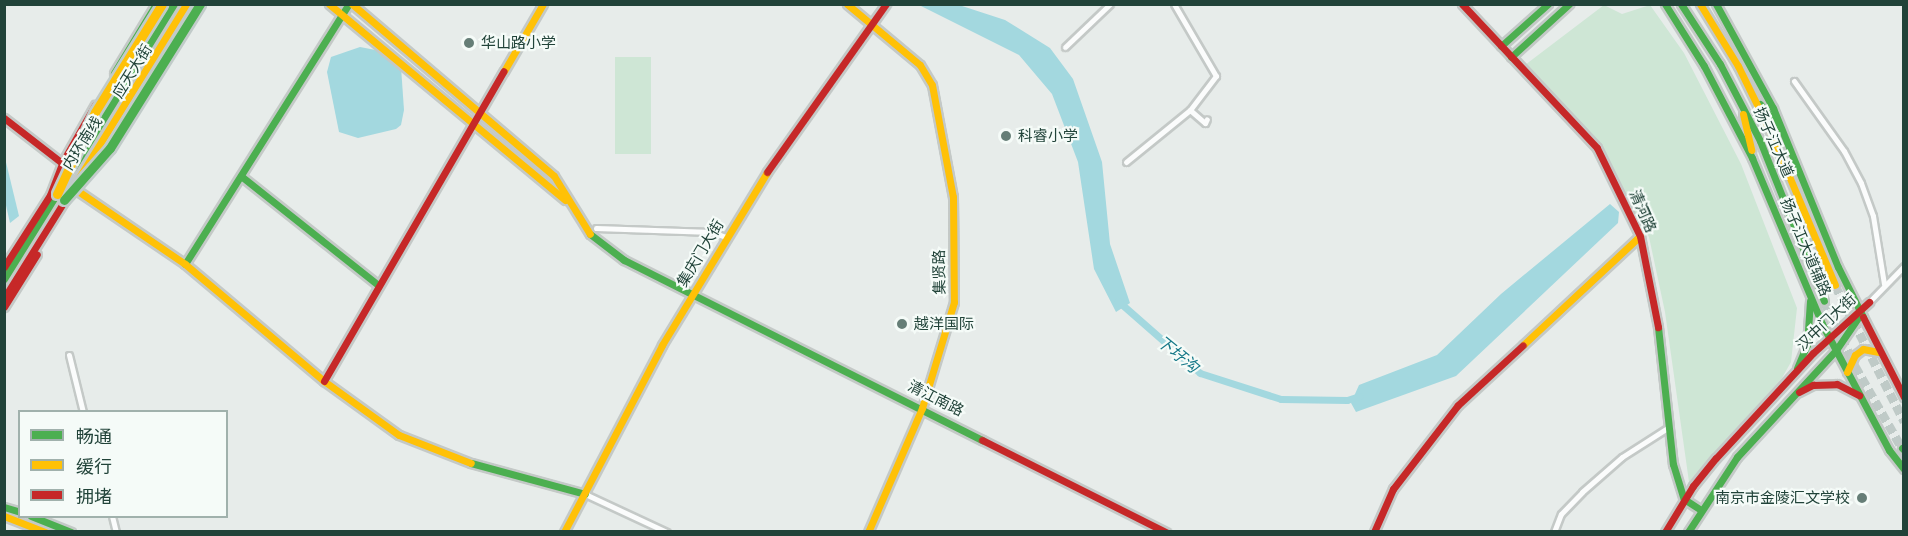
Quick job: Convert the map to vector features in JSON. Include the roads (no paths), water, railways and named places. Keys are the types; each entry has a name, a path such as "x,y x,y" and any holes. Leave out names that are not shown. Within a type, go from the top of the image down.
{"main road":[{"name":"应天大街","path":"57,196 62,163 156,4"},
{"path":"57,196 95,112 162,4"},
{"name":"应天大街","path":"4,267 57,196 169,4"},
{"name":"内环南线","path":"4,279 174,4"},
{"name":"内环南线","path":"4,298 57,196 186,4"},
{"name":"应天大街","path":"4,307 191,4"},
{"path":"57,196 110,148 200,4"},
{"path":"329,4 566,201"},
{"path":"185,264 351,4 554,176 566,201"},
{"path":"324,381 377,284 543,4"},
{"name":"集贤路","path":"847,4 920,65 932,85 954,197 954,302 922,408 868,531"},
{"name":"集庆门大街","path":"564,531 692,294 726,237 790,135 886,4"},
{"name":"清河路","path":"1462,4 1597,148 1640,236 1661,345 1673,464 1684,499"},
{"path":"1501,46 1548,4"},
{"path":"1511,57 1569,4"},
{"name":"扬子江大道辅路","path":"1665,4 1704,66 1752,158 1829,338 1904,468"},
{"name":"扬子江大道","path":"1681,4 1760,141 1824,301"},
{"name":"扬子江大道","path":"1700,4 1751,93 1791,176 1835,285"},
{"name":"扬子江大道辅路","path":"1716,4 1785,135 1860,313 1904,398"},
{"path":"1751,93 1785,135"},
{"path":"1740,103 1752,158"},
{"path":"4,118 62,163"},
{"path":"241,176 377,284"},
{"path":"75,189 185,264 324,381 378,422 419,445 585,494"},
{"name":"清江南路","path":"566,201 593,240 692,294 1166,531"},
{"path":"1374,531 1393,489 1458,405 1640,236"},
{"path":"1795,373 1807,345 1810,295"},
{"name":"汉中门大街","path":"1688,531 1737,457 1836,350 1869,302"},
{"name":"汉中门大街","path":"1665,531 1684,499 1795,373 1829,338 1860,313"},
{"path":"1847,372 1855,355 1863,350 1879,352"},
{"path":"1794,394 1813,385 1837,384 1860,395"},
{"path":"1684,499 1701,510"},
{"path":"4,516 45,531"},
{"path":"36,518 71,531"}],"street":[{"path":"1065,47 1110,4"},
{"path":"1126,162 1190,110 1216,76 1174,4"},
{"path":"1794,81 1844,151 1861,183 1873,216 1884,284"},
{"path":"1190,110 1205,123 1207,119"},
{"path":"596,228 712,232 726,237"},
{"path":"1869,302 1904,266"},
{"path":"69,355 83,410"},
{"path":"1554,531 1561,514 1582,492 1622,457 1669,427"},
{"path":"585,494 667,531"}],"water":[{"path":"919,5 959,5 1005,20 1050,48 1073,79 1102,162 1110,244 1130,303 1116,312 1094,269 1078,162 1052,94 1019,55"},
{"path":"360,47 386,52 401,67 404,110 401,125 396,129 358,138 339,132 327,72 331,57"},
{"path":"5,158 19,216 10,223 5,201"},
{"path":"1610,204 1619,212 1618,223 1456,376 1356,412 1351,403 1359,385 1437,355 1501,294"}],"waterway":[{"name":"下圩沟","path":"1118,301 1200,373 1281,399 1347,400 1359,396"}],"tunnel":[{"path":"1835,285 1904,421"},
{"path":"1824,301 1855,366 1902,448"}],"place":[{"name":"华山路小学","path":"469,43"},
{"name":"科睿小学","path":"1006,136"},
{"name":"越洋国际","path":"902,324"},
{"name":"南京市金陵汇文学校","path":"1862,498"}]}
